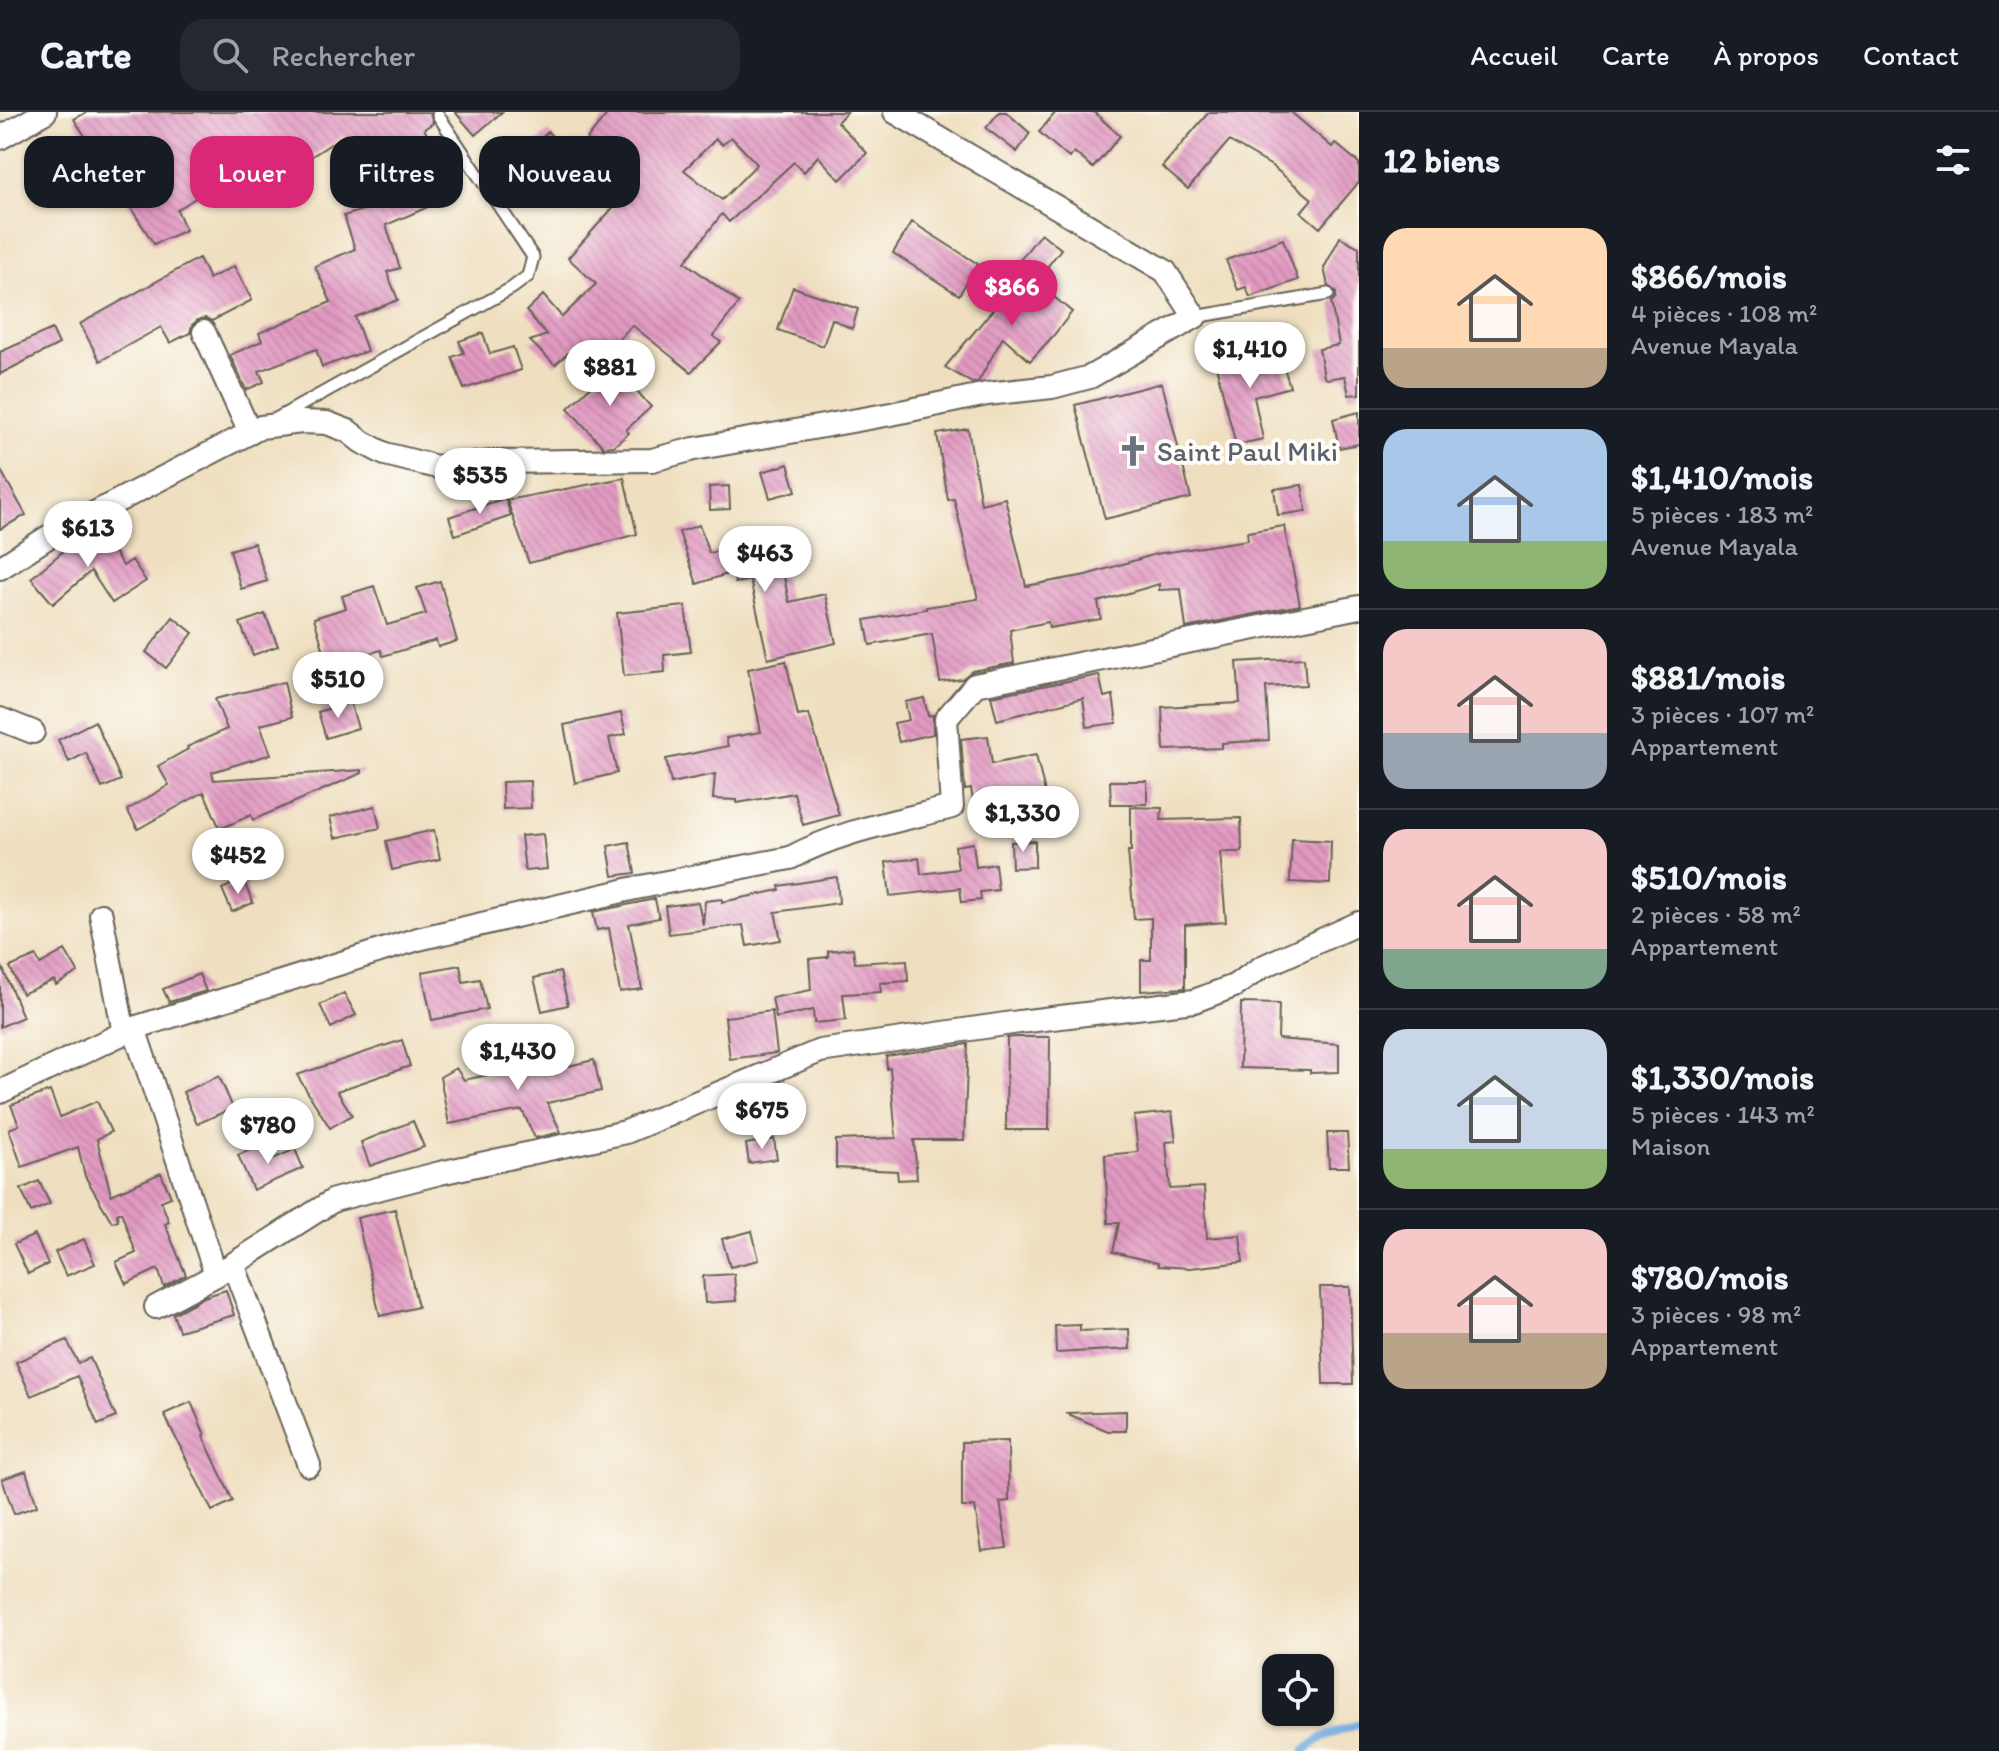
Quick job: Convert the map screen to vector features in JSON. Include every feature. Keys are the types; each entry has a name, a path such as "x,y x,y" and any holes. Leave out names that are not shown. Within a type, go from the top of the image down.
{"street":[{"path":"0,138 45,112"},
{"path":"0,568 48,537 256,430 302,422 327,423 348,431 385,454 437,467 494,462 652,460 694,449 987,394 1052,387 1090,377 1195,317 1165,271 895,112"},
{"path":"204,332 256,430"},
{"path":"0,1092 129,1030 418,939 631,889 790,858 850,833 952,807 946,719 975,685 1359,607"},
{"path":"0,719 33,732"},
{"path":"101,915 129,1030 224,1269 309,1465"},
{"path":"156,1307 224,1269 334,1200 626,1132 820,1051 1194,1001 1234,986 1262,967 1359,923"}],"lane":[{"path":"256,430 452,323 528,276 533,257 438,115"},
{"path":"1195,317 1328,294"}],"building":[{"path":"87,112 430,112 433,123 424,129 428,136 330,136 330,145 314,155 314,136 190,136 190,202 177,210 186,230 154,244 131,208 174,208 174,136 85,136 74,119"},
{"path":"455,112 502,112 475,135"},
{"path":"609,112 847,112 837,122 867,153 840,180 818,156 804,172 794,162 729,222 722,214 685,262 739,303 713,336 721,342 691,372 632,325 599,361 580,342 555,365 530,341 547,335 526,311 543,295 562,317 596,284 568,258 613,208 640,208 640,136 589,136","holes":["731,137 757,164 722,200 684,170 716,139 722,145"]},
{"path":"999,112 1006,112 1030,133 1017,152 986,128"},
{"path":"1056,112 1094,112 1120,136 1093,168 1074,152 1069,158 1039,132"},
{"path":"1209,112 1291,112 1332,147 1335,143 1359,163 1359,182 1320,228 1301,212 1312,199 1272,166 1229,141 1188,189 1162,167"},
{"path":"369,208 426,208 386,225 400,268 387,272 398,300 355,317 367,351 322,367 316,349 259,371 264,382 246,390 230,355 262,341 259,333 331,302 315,266 355,249 344,216"},
{"path":"912,222 978,264 959,295 893,253"},
{"path":"1041,233 1061,249 1037,280 1017,264"},
{"path":"1340,237 1359,247 1359,394 1349,395 1345,376 1324,377 1319,349 1339,345 1331,302 1336,298 1336,292 1328,286 1324,268"},
{"path":"1283,239 1298,280 1250,297 1246,287 1238,290 1226,260"},
{"path":"199,258 209,279 234,266 252,300 212,321 205,318 198,320 192,325 190,333 170,343 161,327 100,361 80,324"},
{"path":"1024,272 1072,312 1053,336 1030,361 1003,337 978,382 972,383 945,367"},
{"path":"793,287 858,309 852,329 832,319 823,346 778,330"},
{"path":"52,329 59,344 0,374 0,352"},
{"path":"483,333 490,354 513,347 521,370 464,389 452,357 464,353 459,341"},
{"path":"1278,348 1290,387 1254,397 1263,439 1236,445 1216,366"},
{"path":"614,365 651,407 614,446 603,447 568,408"},
{"name":"Saint Paul Miki","path":"1162,383 1191,498 1105,519 1075,405"},
{"path":"1359,412 1359,444 1339,448 1333,419"},
{"path":"968,429 981,504 1005,498 1026,586 1086,575 1156,554 1248,540 1247,532 1284,526 1300,605 1186,628 1181,589 1159,590 1159,584 1098,602 1101,619 1049,628 1048,622 1010,630 1014,663 972,671 962,679 940,682 932,634 870,645 865,620 978,599 954,499 948,500 937,434"},
{"path":"788,464 796,491 770,498 762,472"},
{"path":"0,469 26,515 0,529"},
{"path":"624,478 637,534 529,563 507,500"},
{"path":"1302,485 1306,511 1278,515 1274,489"},
{"path":"729,486 730,509 710,510 709,487"},
{"path":"505,498 511,516 455,535 449,517"},
{"path":"699,525 709,553 766,542 768,553 779,551 789,602 825,594 836,643 768,659 750,580 735,583 733,572 697,584 679,532"},
{"path":"98,527 123,566 132,560 146,581 112,603 91,571 53,604 31,578 72,541"},
{"path":"254,543 267,581 241,589 230,550"},
{"path":"440,581 457,641 438,647 436,640 383,656 381,650 328,665 314,618 346,608 342,596 374,586 387,625 426,614 417,588"},
{"path":"685,606 691,652 664,655 665,672 624,676 617,613"},
{"path":"265,614 278,646 253,655 240,623"},
{"path":"173,617 193,633 166,668 146,652"},
{"path":"1304,658 1306,685 1266,687 1269,740 1222,743 1222,748 1164,750 1162,707 1240,703 1237,662"},
{"path":"786,661 798,716 809,714 839,815 803,825 794,793 737,803 737,800 713,799 715,774 671,783 666,759 728,746 726,738 761,732 748,669"},
{"path":"1099,675 1104,697 1113,695 1117,723 1087,727 1083,698 997,720 991,696"},
{"path":"284,682 292,717 260,725 271,754 212,772 214,780 362,770 362,773 253,820 251,815 220,829 204,792 138,829 127,810 169,785 158,766 187,747 227,729 215,699"},
{"path":"924,698 928,716 933,715 933,734 899,742 894,723 909,720 905,702"},
{"path":"350,702 358,728 326,738 318,712"},
{"path":"621,713 626,734 609,738 617,773 575,783 564,725"},
{"path":"95,721 121,780 102,788 86,753 69,762 58,740"},
{"path":"988,736 992,764 1036,755 1046,797 1018,804 1015,793 973,800 971,789 965,790 961,739"},
{"path":"530,781 531,808 503,809 502,782"},
{"path":"1110,781 1147,781 1147,804 1111,804"},
{"path":"375,806 380,828 335,838 330,817"},
{"path":"1131,807 1162,808 1161,820 1241,818 1242,852 1220,852 1226,922 1185,925 1185,988 1141,991 1141,960 1151,960 1151,918 1134,919 1128,851 1131,851"},
{"path":"434,830 440,859 392,870 386,841"},
{"path":"543,834 547,869 525,871 521,836"},
{"path":"1292,839 1331,841 1330,884 1290,882"},
{"path":"1035,841 1035,867 1012,868 1011,842"},
{"path":"629,842 635,873 613,876 608,846"},
{"path":"973,843 976,867 995,864 998,890 980,892 981,900 962,902 960,888 890,896 886,862 919,858 921,874 958,869 955,846"},
{"path":"837,877 839,903 775,912 781,940 747,946 743,925 669,934 665,906 698,902 703,925 705,901 722,899 722,902 780,890 779,886"},
{"path":"243,879 253,903 232,912 222,889"},
{"path":"655,899 659,918 629,924 642,989 620,992 609,928 597,930 593,912"},
{"path":"853,948 855,963 907,960 908,981 880,983 881,992 843,994 846,1020 814,1023 813,1010 776,1018 772,998 811,990 809,959 828,957 828,951"},
{"path":"65,950 78,972 56,985 54,980 22,994 10,967 36,956 40,964"},
{"path":"0,962 23,1017 0,1027"},
{"path":"460,965 463,982 480,979 487,1009 432,1020 422,972"},
{"path":"560,972 568,1005 542,1011 534,978"},
{"path":"199,974 206,991 169,1002 163,989"},
{"path":"344,993 356,1015 331,1028 320,1005"},
{"path":"1241,1003 1279,1004 1278,1039 1339,1044 1339,1072 1240,1068"},
{"path":"772,1011 777,1053 730,1059 725,1017"},
{"path":"1050,1037 1049,1130 1006,1130 1007,1038"},
{"path":"402,1040 410,1066 337,1091 352,1115 330,1128 297,1075"},
{"path":"968,1044 964,1140 914,1140 917,1179 898,1180 897,1171 836,1168 836,1140 896,1138 890,1068 887,1069 886,1056"},
{"path":"527,1050 538,1073 594,1060 601,1091 547,1103 561,1132 535,1138 522,1110 449,1124 440,1077 456,1068 464,1080 507,1071 502,1061"},
{"path":"219,1076 233,1108 197,1124 183,1092"},
{"path":"50,1091 60,1117 97,1101 111,1132 97,1139 111,1195 161,1173 171,1197 161,1201 169,1222 165,1224 186,1275 164,1287 158,1269 126,1284 116,1262 136,1253 121,1212 117,1214 118,1220 112,1222 85,1176 78,1147 22,1167 9,1129 19,1125 11,1105"},
{"path":"1172,1112 1176,1141 1166,1142 1170,1189 1204,1187 1207,1238 1240,1235 1243,1262 1190,1268 1158,1266 1158,1263 1113,1252 1119,1223 1108,1223 1105,1155 1138,1152 1134,1116"},
{"path":"413,1121 424,1147 370,1166 361,1142"},
{"path":"1327,1133 1347,1133 1349,1167 1329,1167"},
{"path":"774,1139 777,1159 749,1163 746,1144"},
{"path":"264,1144 271,1160 295,1149 303,1168 253,1190 238,1155"},
{"path":"39,1181 50,1204 31,1212 21,1189"},
{"path":"395,1209 418,1307 380,1316 357,1218"},
{"path":"752,1231 759,1260 730,1267 722,1239"},
{"path":"35,1235 48,1264 28,1274 14,1244"},
{"path":"84,1239 95,1264 66,1276 55,1252"},
{"path":"734,1274 736,1301 705,1303 703,1276"},
{"path":"1320,1287 1350,1287 1353,1384 1323,1384"},
{"path":"226,1290 234,1315 179,1331 173,1314 204,1297"},
{"path":"1080,1325 1080,1331 1129,1329 1130,1349 1056,1353 1055,1326"},
{"path":"67,1340 78,1363 90,1358 116,1417 98,1425 77,1376 31,1396 16,1362"},
{"path":"191,1402 233,1501 212,1511 164,1414"},
{"path":"1126,1411 1126,1431 1108,1431 1066,1413"},
{"path":"1008,1441 1009,1501 1000,1502 1007,1548 982,1551 975,1507 962,1507 962,1442"},
{"path":"26,1471 37,1506 14,1514 2,1479"}],"waterway":[{"path":"1304,1751 1323,1737 1359,1724"}],"place":[{"name":"Saint Paul Miki","path":"1133,451"}]}
